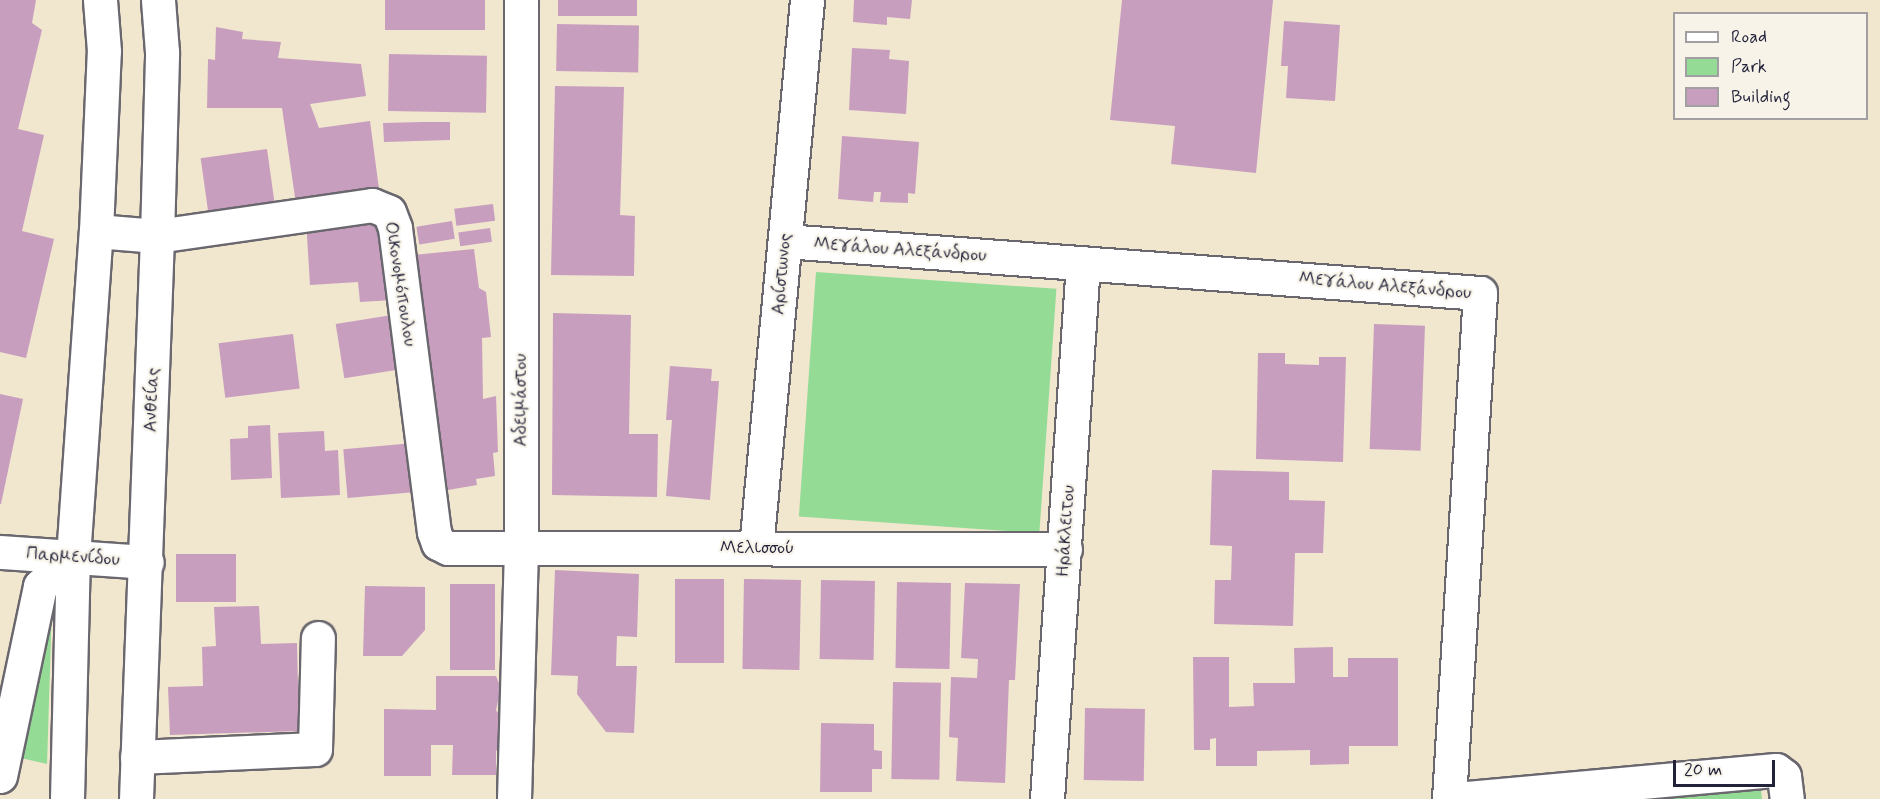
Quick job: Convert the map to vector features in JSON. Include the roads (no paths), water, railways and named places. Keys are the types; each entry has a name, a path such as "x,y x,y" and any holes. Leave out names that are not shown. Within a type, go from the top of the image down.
{"street":[{"path":"67,799 73,557 96,231 104,51 100,0"},
{"name":"Ανθείας","path":"135,799 147,562 157,236 162,52 158,0"},
{"name":"Αδειμάστου","path":"514,799 521,547 521,0"},
{"name":"Αρίστωνος","path":"756,548 807,0"},
{"name":"Οικονομόπουλου","path":"157,236 372,205 389,212 395,228 434,532 438,543 448,548"},
{"path":"96,231 157,236"},
{"name":"Μεγάλου Αλεξάνδρου","path":"785,241 1480,293 1449,799"},
{"name":"Ηράκλειτου","path":"1047,799 1083,263"},
{"name":"Μελισσού","path":"448,548 1065,549"},
{"name":"Παρμενίδου","path":"0,552 147,562"},
{"path":"0,776 40,586 73,557"},
{"path":"137,757 315,749 318,638"},
{"path":"1456,799 1776,770 1784,776 1787,799"}]}
